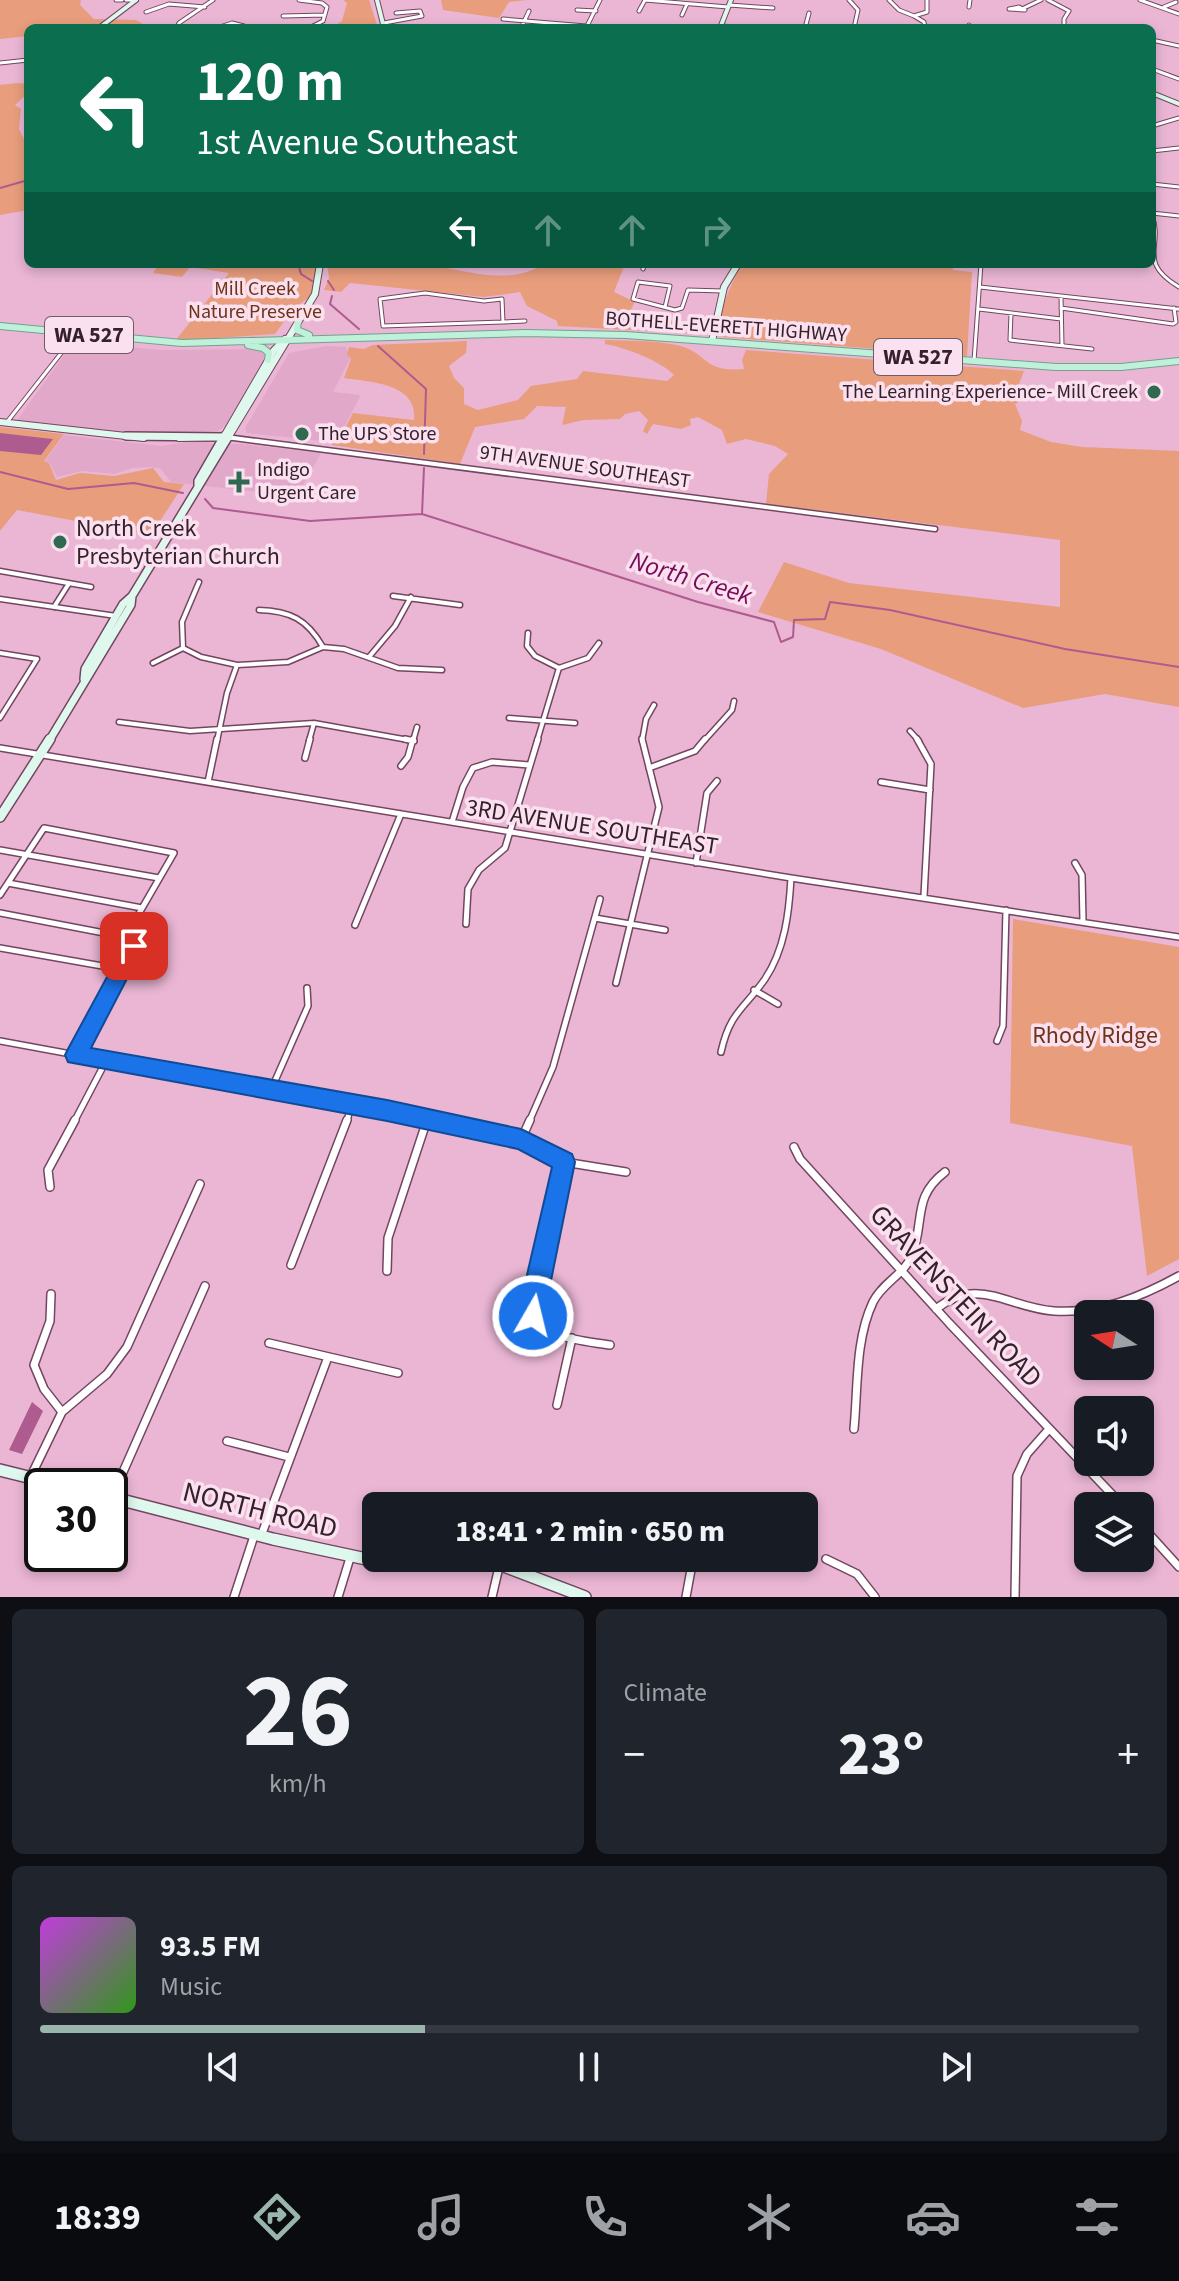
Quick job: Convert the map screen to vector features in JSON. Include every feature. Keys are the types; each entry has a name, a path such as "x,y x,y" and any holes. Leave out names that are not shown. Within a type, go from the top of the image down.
{"main road":[{"path":"104,24 136,0"},
{"path":"375,0 384,24"},
{"path":"721,24 729,4"},
{"path":"1156,95 1179,104"},
{"path":"84,679 85,669 116,616 132,596 319,284 320,268"},
{"path":"712,341 723,291 736,268"},
{"path":"298,318 296,327 300,333 326,337"},
{"name":"BOTHELL-EVERETT HIGHWAY","path":"0,328 163,347 248,345 326,337 366,339"},
{"name":"BOTHELL-EVERETT HIGHWAY","path":"0,328 39,334 182,343 558,333 1099,368 1179,361"},
{"path":"227,438 268,360 283,342"},
{"path":"248,345 269,353 268,360"},
{"path":"4,422 148,438 207,435 227,438"},
{"path":"0,817 41,755 84,679 94,669 131,605 132,596"},
{"path":"0,1470 24,1476"},
{"name":"NORTH ROAD","path":"128,1503 257,1537 362,1559"},
{"name":"NORTH ROAD","path":"523,1572 585,1597"}],"street":[{"path":"116,0 136,0"},
{"path":"181,24 213,0"},
{"path":"299,0 322,3 327,7 319,24"},
{"path":"588,24 600,0"},
{"path":"639,11 645,0 773,8"},
{"path":"849,0 858,10 855,24"},
{"path":"889,0 924,24"},
{"path":"914,16 927,12 927,0"},
{"path":"969,7 970,0"},
{"path":"1024,8 1041,0"},
{"path":"1048,0 1067,8 1065,24"},
{"path":"1140,0 1179,14"},
{"path":"1163,8 1176,2"},
{"path":"146,12 169,4 205,7"},
{"path":"682,15 687,4"},
{"path":"577,10 596,11"},
{"path":"389,24 421,18 420,11 396,13"},
{"path":"523,24 529,11"},
{"path":"806,24 809,13"},
{"path":"898,18 906,14"},
{"path":"283,16 325,15"},
{"path":"503,19 562,24"},
{"path":"1156,40 1179,46"},
{"path":"0,62 24,59"},
{"path":"1164,73 1173,68"},
{"path":"1156,70 1179,79"},
{"path":"1156,125 1179,118"},
{"path":"1156,122 1161,124"},
{"path":"1156,151 1179,148"},
{"path":"1156,184 1179,187"},
{"path":"1156,214 1179,216"},
{"path":"1156,258 1164,259"},
{"path":"1156,261 1160,275 1179,287"},
{"path":"974,361 981,268"},
{"path":"665,307 670,286 638,282 633,299 665,307 680,310 688,290 723,291"},
{"path":"980,287 1177,308 1174,324"},
{"path":"503,322 502,299 484,301 425,293 380,299 383,326 503,322 525,321"},
{"path":"1061,296 1062,346"},
{"path":"1061,308 1179,327"},
{"path":"979,309 1061,319"},
{"path":"1011,313 1010,340 1092,349"},
{"path":"4,422 74,336"},
{"name":"9TH AVENUE SOUTHEAST","path":"227,438 935,529"},
{"path":"0,578 3,572 91,587"},
{"path":"183,648 179,629 183,612 199,582"},
{"path":"54,607 68,585"},
{"path":"393,596 460,605"},
{"path":"369,657 395,626 411,597"},
{"path":"0,599 116,616"},
{"path":"259,610 284,611 302,617 313,628 323,647"},
{"path":"528,633 527,646 535,656 559,668 586,660 594,654 599,643"},
{"path":"183,648 201,657 237,665 288,662 323,647 344,649 405,669 442,670"},
{"path":"153,663 183,648"},
{"path":"0,653 37,659 0,718"},
{"path":"208,782 228,682 237,665"},
{"path":"466,924 462,907 475,871 487,858 505,848 511,832 559,668"},
{"path":"649,768 695,751 732,710 734,701"},
{"path":"616,983 650,855 659,807 649,768 641,752 645,717 654,705"},
{"path":"509,718 575,723"},
{"path":"119,722 190,731 314,723 414,741"},
{"path":"305,758 314,723"},
{"path":"401,766 414,741 417,727"},
{"path":"910,731 922,745 931,764 924,896"},
{"name":"3RD AVENUE SOUTHEAST","path":"0,748 696,863 1179,937"},
{"path":"452,822 468,774 476,765 491,760 529,765"},
{"path":"696,863 707,793 717,781"},
{"path":"881,782 930,790"},
{"path":"355,925 401,814"},
{"path":"0,895 44,828 174,853 108,967 0,948"},
{"path":"0,850 159,878"},
{"path":"1075,863 1082,875 1083,921"},
{"path":"721,1052 724,1030 734,1011 770,972 783,942 791,878"},
{"path":"8,883 142,908"},
{"path":"521,1140 553,1067 600,899"},
{"path":"997,1041 1003,1026 1006,910"},
{"path":"0,913 125,937"},
{"path":"595,918 665,930"},
{"path":"76,1055 134,946 144,935"},
{"path":"271,1090 308,1006 307,988"},
{"path":"754,990 778,1004"},
{"path":"0,1041 427,1119 521,1140 564,1162 626,1172"},
{"path":"50,1187 48,1170 106,1061"},
{"path":"291,1265 344,1132 351,1104"},
{"path":"387,1271 388,1238 427,1119"},
{"name":"GRAVENSTEIN ROAD","path":"794,1147 800,1159 936,1309 1110,1492"},
{"path":"564,1162 532,1305 533,1319 543,1330 610,1345"},
{"path":"854,1429 868,1315 879,1291 912,1255 916,1219 931,1184 945,1172"},
{"path":"34,1468 62,1412 107,1374 127,1347 200,1184"},
{"path":"936,1309 952,1296 967,1292 1054,1311 1093,1308 1149,1293 1179,1276"},
{"path":"124,1468 205,1286"},
{"path":"51,1294 55,1306 53,1317 34,1365 44,1389 62,1412"},
{"path":"557,1405 572,1338"},
{"path":"269,1343 398,1373"},
{"path":"234,1597 302,1430 328,1357"},
{"path":"1015,1597 1017,1476 1027,1454 1049,1429"},
{"path":"227,1441 289,1457"},
{"path":"1154,1539 1179,1567"},
{"path":"338,1597 351,1557"},
{"path":"826,1559 857,1574 875,1597"},
{"path":"492,1597 498,1572"},
{"path":"686,1597 691,1572"}],"shaded area":[{"path":"80,342 158,350 255,349 266,355 226,425 218,431 158,436 17,420 70,347"},
{"path":"326,346 346,347 350,359 333,392 361,395 340,435 331,442 247,433 245,428 289,353"},
{"path":"0,433 53,439 41,455 0,451"},
{"path":"64,435 162,446 203,439 212,444 244,444 321,453 301,489 284,495 171,482 160,468 149,467 114,474 82,471 57,477 50,463 45,461"},
{"path":"32,1402 43,1411 22,1454 9,1450"}],"green space":[{"path":"0,0 81,0 80,5 94,19 136,20 143,24 24,24 24,36 0,39"},
{"path":"343,0 369,0 377,24 337,24 342,21 347,3"},
{"path":"441,0 527,0 509,2 499,18 443,10"},
{"path":"24,84 24,97 15,105 21,109 19,129 24,139 24,211 0,215 0,85"},
{"name":"Mill Creek Nature Preserve","path":"156,268 189,268 182,277 153,273"},
{"name":"Mill Creek Nature Preserve","path":"196,268 319,268 315,293 293,309 275,334 175,341 229,273"},
{"path":"328,268 448,268 499,276 515,275 536,268 623,268 614,292 635,302 631,309 703,329 702,334 558,326 557,321 527,306 520,292 484,297 350,283 341,292 324,290 329,278"},
{"path":"740,268 953,268 972,272 967,356 722,337 720,320"},
{"path":"605,340 676,345 694,352 712,365 730,369 744,369 742,360 746,350 1024,371 1018,387 1024,392 1023,399 1015,404 1022,421 1020,430 1051,442 1082,447 1179,451 1179,707 1105,694 1023,708 881,649 758,612 784,562 849,583 1060,607 1060,540 766,504 769,474 788,454 775,446 746,439 727,444 722,430 698,417 690,419 691,425 681,429 653,424 647,434 643,431 648,420 639,411 625,414 620,419 584,420 562,425 566,407 537,406 524,419 475,427 460,464 332,445 331,442 343,432 353,413 414,420 408,398 400,392 379,383 344,378 351,359 347,354 349,347 364,349 373,345 467,341 466,353 449,366 454,378 464,388 464,404 478,410 518,400 531,386 577,379 583,371 667,381 674,375 642,355 605,344"},
{"path":"0,427 64,434 44,461 49,463 56,480 80,473 114,476 153,468 164,482 184,484 151,535 17,510 0,531"},
{"name":"Rhody Ridge","path":"1013,919 1179,947 1179,1259 1147,1276 1132,1146 1010,1123"}],"waterway":[{"path":"0,188 24,181"},
{"path":"299,268 301,274 312,281"},
{"path":"328,281 334,290"},
{"path":"332,296 330,304 359,329"},
{"path":"378,346 426,389 424,454"},
{"path":"422,514 424,468"},
{"name":"North Creek","path":"0,472 68,489 134,483 183,493"},
{"name":"North Creek","path":"205,499 213,508 310,521 422,514"},
{"name":"North Creek","path":"422,514 698,602 774,622 781,642 793,637 794,620 825,619 830,602 890,610 1065,649 1179,667"}],"place":[{"name":"The Learning Experience- Mill Creek","path":"1154,392"},
{"name":"The UPS Store","path":"302,434"},
{"name":"Indigo Urgent Care","path":"239,482"},
{"name":"North Creek Presbyterian Church","path":"60,542"}],"route":[{"path":"134,946 76,1055 387,1110 521,1140 564,1162 532,1305 533,1316"}]}
